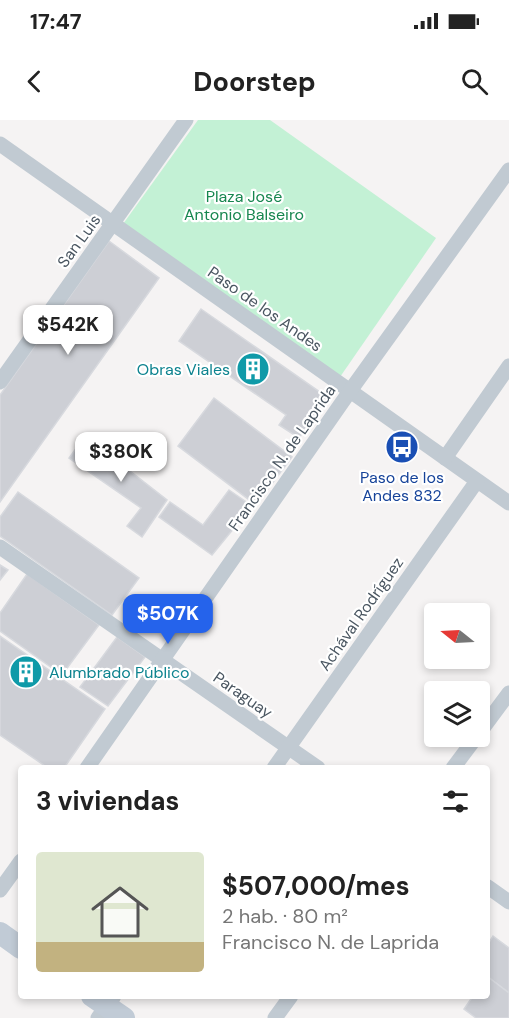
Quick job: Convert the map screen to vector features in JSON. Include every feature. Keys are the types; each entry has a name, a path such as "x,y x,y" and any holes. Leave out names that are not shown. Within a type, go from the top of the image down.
{"street":[{"name":"San Luis","path":"0,382 186,120"},
{"name":"Paso de los Andes","path":"0,144 509,503"},
{"name":"Francisco N. de Laprida","path":"89,765 350,391 509,170"},
{"path":"445,458 509,366"},
{"name":"Achával Rodríguez","path":"276,765 477,481"},
{"name":"Paraguay","path":"0,547 314,765"},
{"path":"490,719 509,693"},
{"path":"455,765 469,747"},
{"path":"0,890 18,865"},
{"path":"490,888 509,902"},
{"path":"0,933 18,946"},
{"path":"275,1018 289,999"}],"green space":[{"name":"Plaza José Antonio Balseiro","path":"198,120 270,120 436,238 340,377 123,224"}],"building":[{"path":"109,241 159,278 0,502 0,395"},
{"name":"Obras Viales","path":"201,309 327,397 299,438 279,425 286,415 179,341"},
{"path":"214,398 292,457 256,505 178,446"},
{"path":"85,436 167,500 142,537 127,526 141,508 69,458"},
{"path":"229,490 252,506 212,555 159,517 170,502 203,525"},
{"path":"18,492 139,578 112,615 0,536 0,517"},
{"path":"0,565 8,570 0,580"},
{"path":"27,574 99,625 62,675 0,631 0,613"},
{"name":"Alumbrado Público","path":"0,636 105,709 66,765 44,765 0,735"},
{"path":"117,637 145,657 108,706 80,687"},
{"path":"493,936 509,948 509,993 490,979 490,941"},
{"path":"490,979 509,993 509,1018 476,1018 464,1009 471,999 490,999"}],"place":[{"name":"Obras Viales","path":"253,369"},
{"name":"Paso de los Andes 832","path":"402,447"},
{"name":"Alumbrado Público","path":"26,672"}]}
